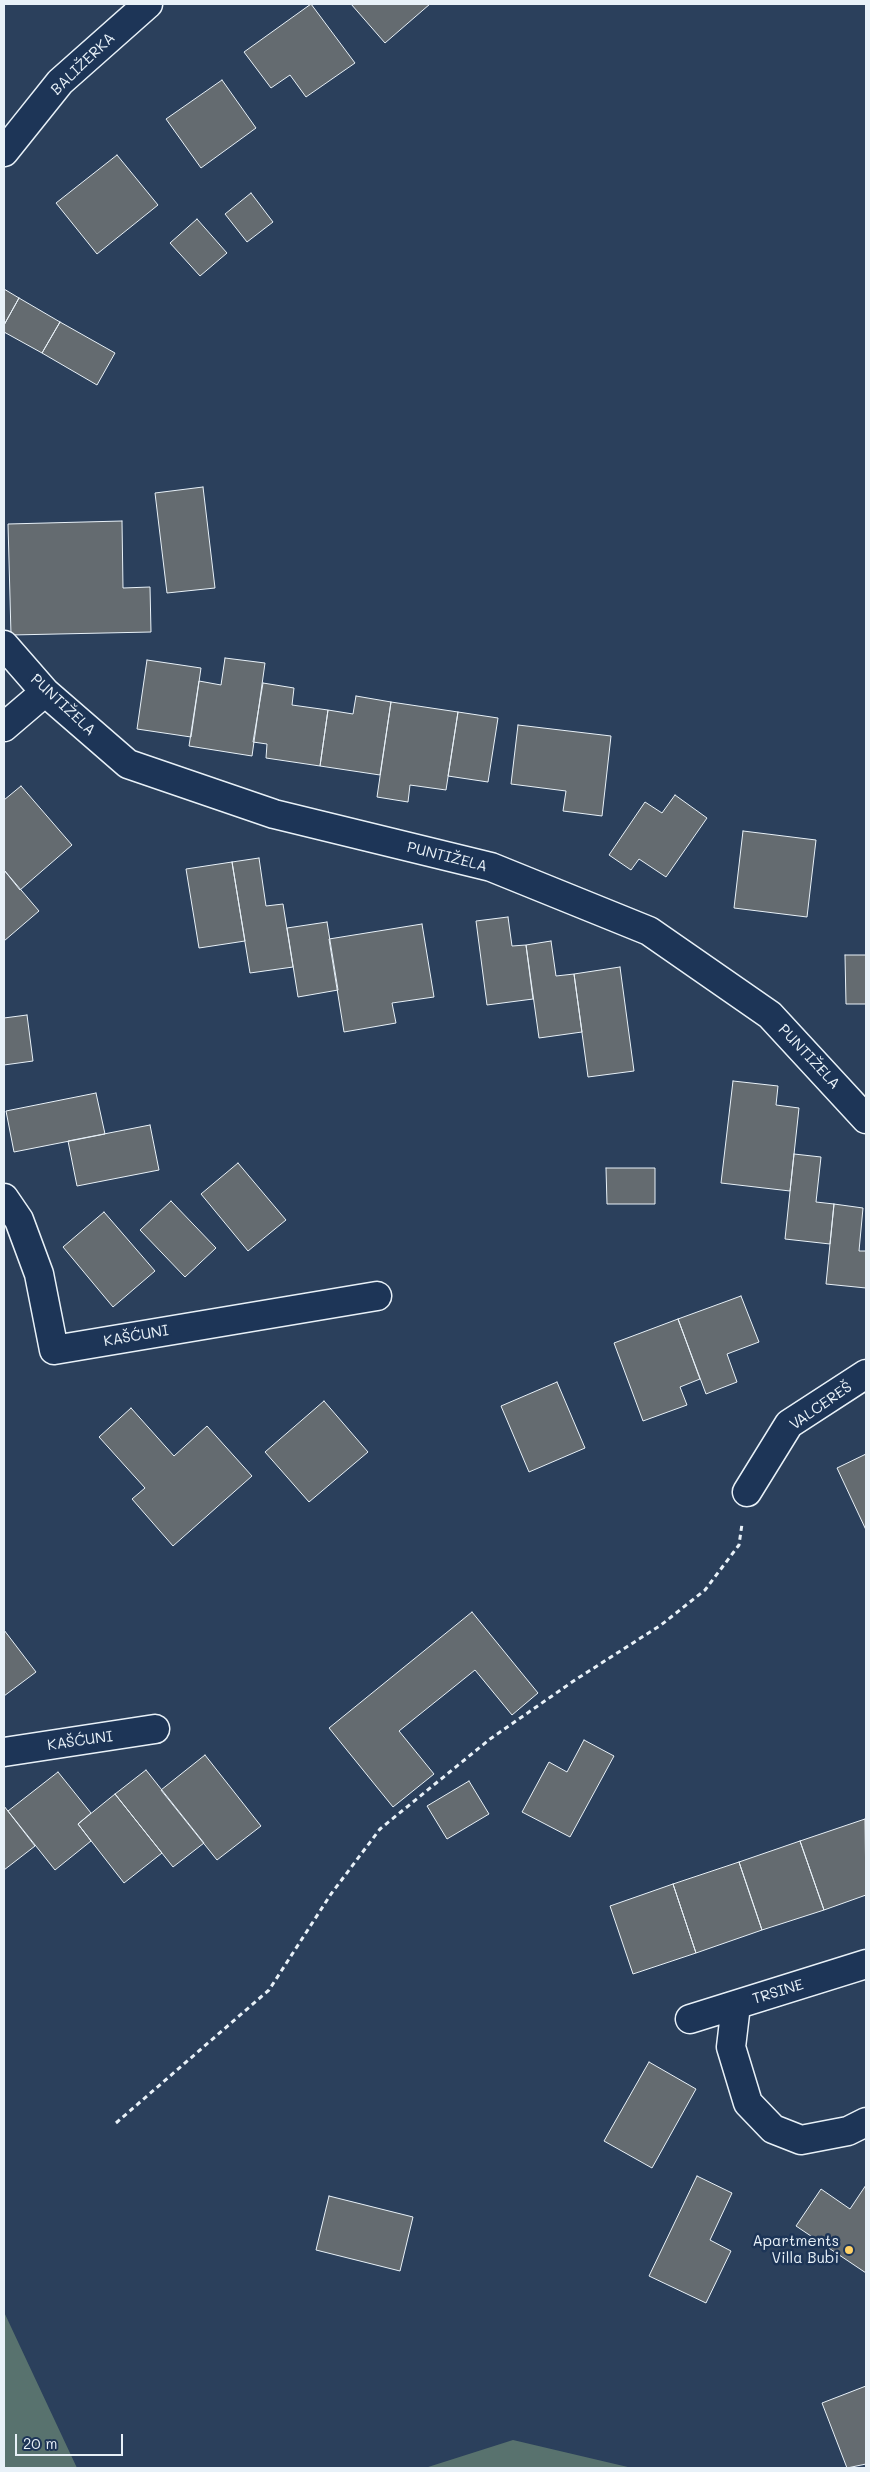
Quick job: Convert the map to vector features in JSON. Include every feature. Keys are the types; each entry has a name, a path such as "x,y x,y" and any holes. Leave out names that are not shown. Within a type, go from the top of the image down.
{"street":[{"name":"BALIŽERKA","path":"4,152 60,82 148,4"},
{"name":"PUNTIŽELA","path":"4,645 45,692 128,764 274,814 491,867 649,931 770,1015 866,1119"},
{"path":"4,727 45,692"},
{"name":"KAŠĆUNI","path":"4,1198 19,1220 39,1274 54,1350 377,1296"},
{"name":"VALCEREŠ","path":"747,1492 789,1424 866,1374"},
{"name":"KAŠĆUNI","path":"4,1752 155,1729"},
{"name":"TRSINE","path":"690,2018 866,1964"},
{"path":"736,2005 731,2047 748,2104 772,2129 801,2140 848,2131 866,2122"}],"path":[{"path":"116,2122 269,1990 331,1894 380,1829 490,1739 661,1625 705,1590 739,1545 747,1492"}],"green space":[{"path":"4,2312 77,2468 4,2468"},
{"path":"513,2440 632,2468 425,2468"}],"building":[{"path":"311,4 355,63 306,97 290,75 271,88 244,52"},
{"path":"351,4 430,4 385,43"},
{"path":"222,80 256,128 201,168 166,119"},
{"path":"117,155 158,205 97,254 56,203"},
{"path":"251,193 273,222 247,242 225,214"},
{"path":"197,219 227,253 200,276 170,243"},
{"path":"4,289 19,298 4,325"},
{"path":"19,298 60,322 42,353 4,332 4,325"},
{"path":"60,322 115,353 97,385 42,353"},
{"path":"203,487 215,588 167,593 155,493"},
{"path":"122,521 123,588 150,587 151,632 11,635 8,524"},
{"path":"225,658 265,663 252,756 189,746 199,681 221,685"},
{"path":"147,660 201,668 191,737 137,729"},
{"path":"263,683 294,688 292,705 328,710 320,766 266,758 267,744 253,742"},
{"path":"356,696 391,702 380,775 320,766 328,710 353,714"},
{"path":"391,702 458,712 446,790 410,785 408,802 377,797"},
{"path":"458,712 498,718 488,782 448,776"},
{"path":"518,725 611,736 602,816 563,811 566,791 511,784"},
{"path":"21,786 72,845 20,890 4,870 4,800"},
{"path":"675,795 707,818 666,877 639,859 631,870 609,855 645,802 662,813"},
{"path":"743,831 816,840 807,917 734,908"},
{"path":"259,858 266,906 283,904 293,967 250,973 232,862"},
{"path":"232,862 245,941 199,948 186,869"},
{"path":"4,870 39,911 4,941"},
{"path":"508,917 512,946 526,945 533,999 487,1005 476,921"},
{"path":"327,922 338,990 298,997 287,928"},
{"path":"422,924 434,997 392,1003 396,1023 344,1032 329,939"},
{"path":"551,941 556,976 574,974 582,1032 539,1038 526,945"},
{"path":"845,955 866,955 866,1004 846,1004"},
{"path":"620,967 634,1071 588,1077 574,974"},
{"path":"27,1015 33,1061 4,1065 4,1018"},
{"path":"733,1081 778,1086 776,1105 799,1108 790,1191 721,1183"},
{"path":"96,1093 105,1134 14,1152 6,1111"},
{"path":"150,1125 159,1170 77,1186 68,1141"},
{"path":"794,1154 821,1157 816,1202 834,1204 830,1244 785,1239"},
{"path":"238,1163 286,1220 248,1251 201,1194"},
{"path":"606,1168 655,1168 655,1204 607,1204"},
{"path":"171,1201 216,1248 185,1277 140,1230"},
{"path":"834,1204 863,1208 859,1251 866,1251 866,1288 826,1284"},
{"path":"104,1212 155,1271 113,1307 63,1247"},
{"path":"741,1296 759,1342 727,1354 737,1382 706,1394 678,1319"},
{"path":"678,1319 700,1379 680,1387 687,1405 643,1421 614,1343"},
{"path":"557,1382 585,1448 529,1472 501,1406"},
{"path":"324,1401 368,1452 309,1502 265,1452"},
{"path":"131,1408 174,1456 207,1426 252,1476 173,1546 132,1499 145,1488 99,1437"},
{"path":"866,1454 866,1530 837,1468"},
{"path":"472,1612 538,1693 512,1715 475,1670 399,1731 434,1774 393,1807 329,1728"},
{"path":"4,1630 36,1672 4,1696"},
{"path":"584,1740 614,1756 570,1837 522,1812 549,1762 567,1772"},
{"path":"205,1755 261,1826 217,1860 161,1790"},
{"path":"146,1770 204,1843 173,1867 115,1794"},
{"path":"58,1772 91,1813 78,1824 91,1841 55,1870 8,1811"},
{"path":"469,1781 489,1814 447,1839 427,1806"},
{"path":"115,1794 162,1853 124,1883 78,1824"},
{"path":"4,1806 35,1846 4,1870"},
{"path":"865,1819 866,1895 824,1910 800,1841"},
{"path":"800,1841 824,1910 762,1930 739,1862"},
{"path":"739,1862 762,1930 696,1953 673,1884"},
{"path":"673,1884 696,1953 633,1974 610,1906"},
{"path":"649,2062 696,2089 652,2168 604,2141"},
{"path":"697,2176 732,2193 710,2240 731,2251 706,2303 649,2276"},
{"name":"Apartments Villa Bubi","path":"866,2185 866,2273 796,2226 821,2189 850,2209"},
{"path":"329,2196 413,2217 400,2271 316,2250"},
{"path":"866,2386 866,2464 847,2468 822,2403"}],"place":[{"name":"Apartments Villa Bubi","path":"849,2250"}]}
